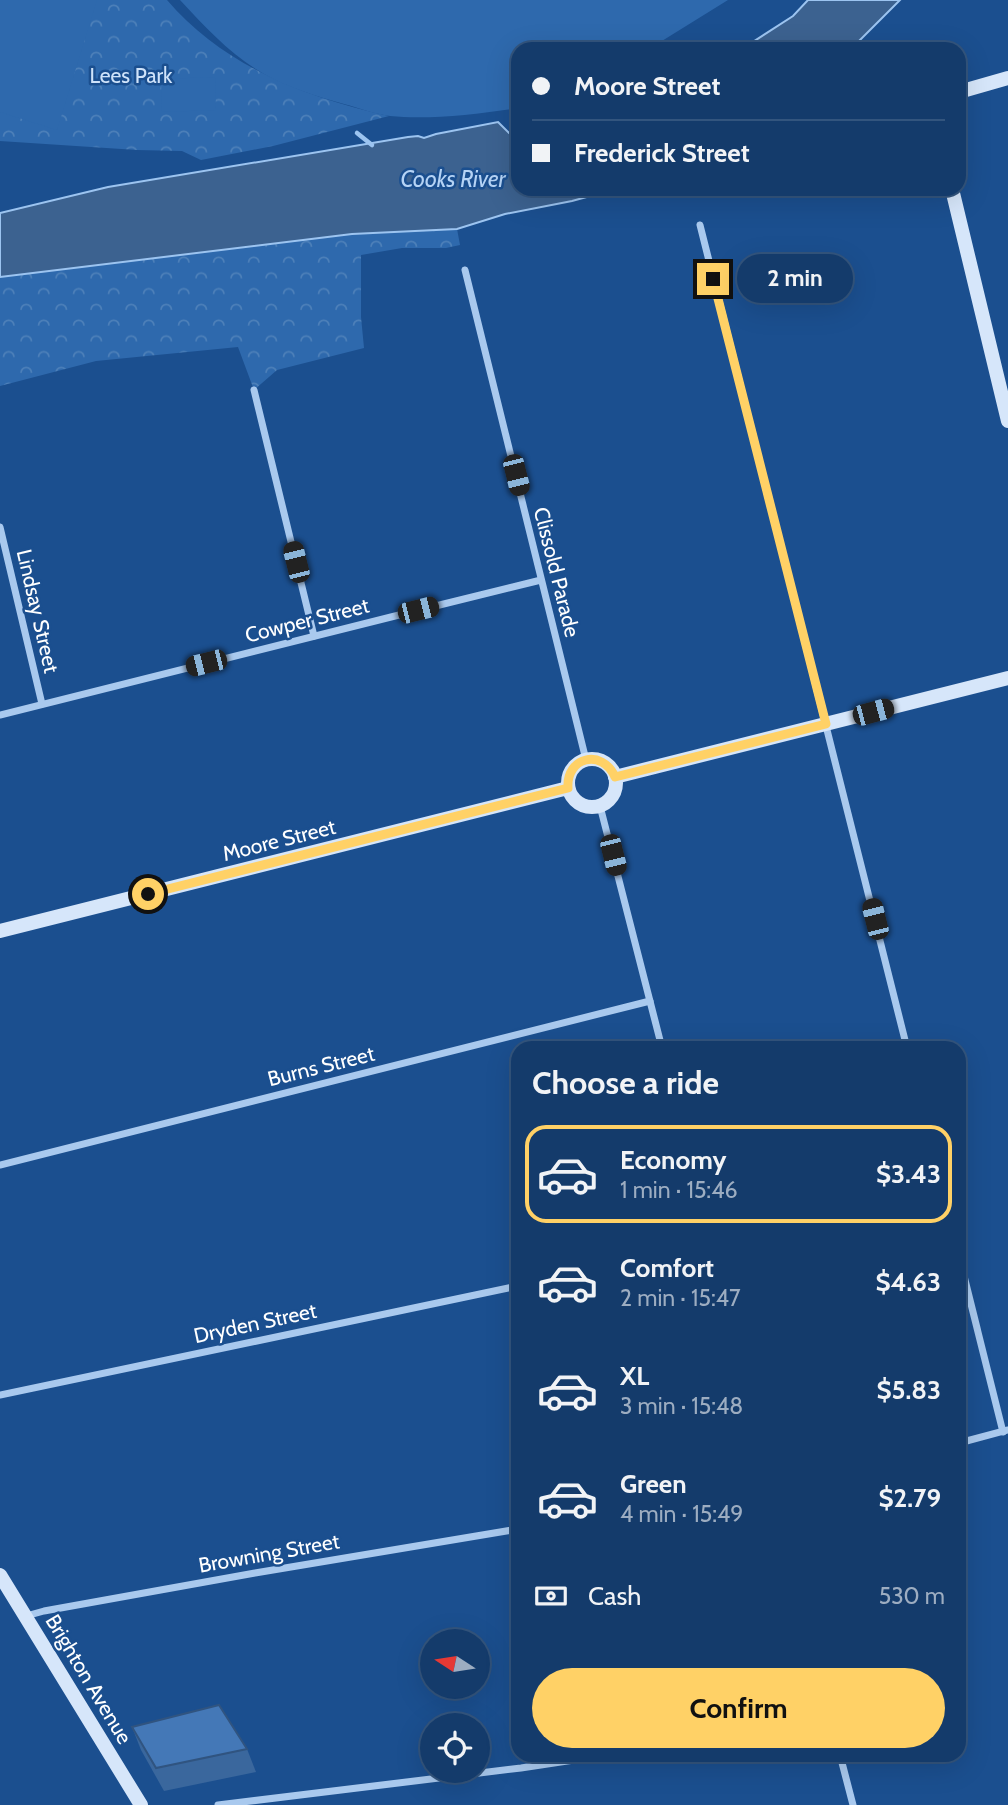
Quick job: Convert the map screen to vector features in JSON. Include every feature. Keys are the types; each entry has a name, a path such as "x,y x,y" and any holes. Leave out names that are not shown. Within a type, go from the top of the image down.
{"street":[{"path":"966,90 1008,78"},
{"path":"954,196 1008,421"},
{"path":"700,225 905,1041"},
{"name":"Clissold Parade","path":"465,270 586,760"},
{"path":"254,390 314,636"},
{"name":"Lindsay Street","path":"0,527 42,704"},
{"name":"Cowper Street","path":"0,715 541,580"},
{"path":"615,777 1008,678"},
{"path":"586,760 603,762 615,777 612,795 600,806 587,807 577,802 568,788 573,768 586,760"},
{"name":"Moore Street","path":"0,931 568,788"},
{"path":"600,806 660,1041"},
{"name":"Burns Street","path":"0,1165 650,1001"},
{"path":"966,1282 1006,1431 966,1441"},
{"name":"Dryden Street","path":"0,1395 511,1287"},
{"name":"Browning Street","path":"26,1616 255,1573 511,1530"},
{"name":"Brighton Avenue","path":"0,1575 141,1805"},
{"path":"218,1805 561,1762"},
{"path":"842,1762 853,1805"}],"green space":[{"name":"Lees Park","path":"0,0 167,0 189,23 214,43 268,76 328,100 389,116 273,146 201,160 182,151 0,141"},
{"path":"0,0 97,0 57,130 0,112"},
{"path":"180,0 728,0 660,42 511,42 511,109 437,117 390,116 293,88 252,67 209,31"},
{"path":"215,77 216,110 162,112 161,79"},
{"path":"457,229 460,245 446,248 402,248 361,255 364,348 277,370 254,390 238,347 96,361 0,386 0,277 352,234"}],"water":[{"path":"808,0 900,0 858,42 753,42 793,16"},
{"name":"Cooks River","path":"498,122 511,133 511,196 590,196 505,214 457,229 352,234 0,277 0,213 108,187"}],"building":[{"path":"219,1705 247,1749 156,1768 132,1727"}],"waterway":[{"path":"357,133 372,145"}],"route":[{"path":"148,894 568,788 569,775 573,768 586,760 594,759 607,764 615,777 826,724 713,279"}]}
